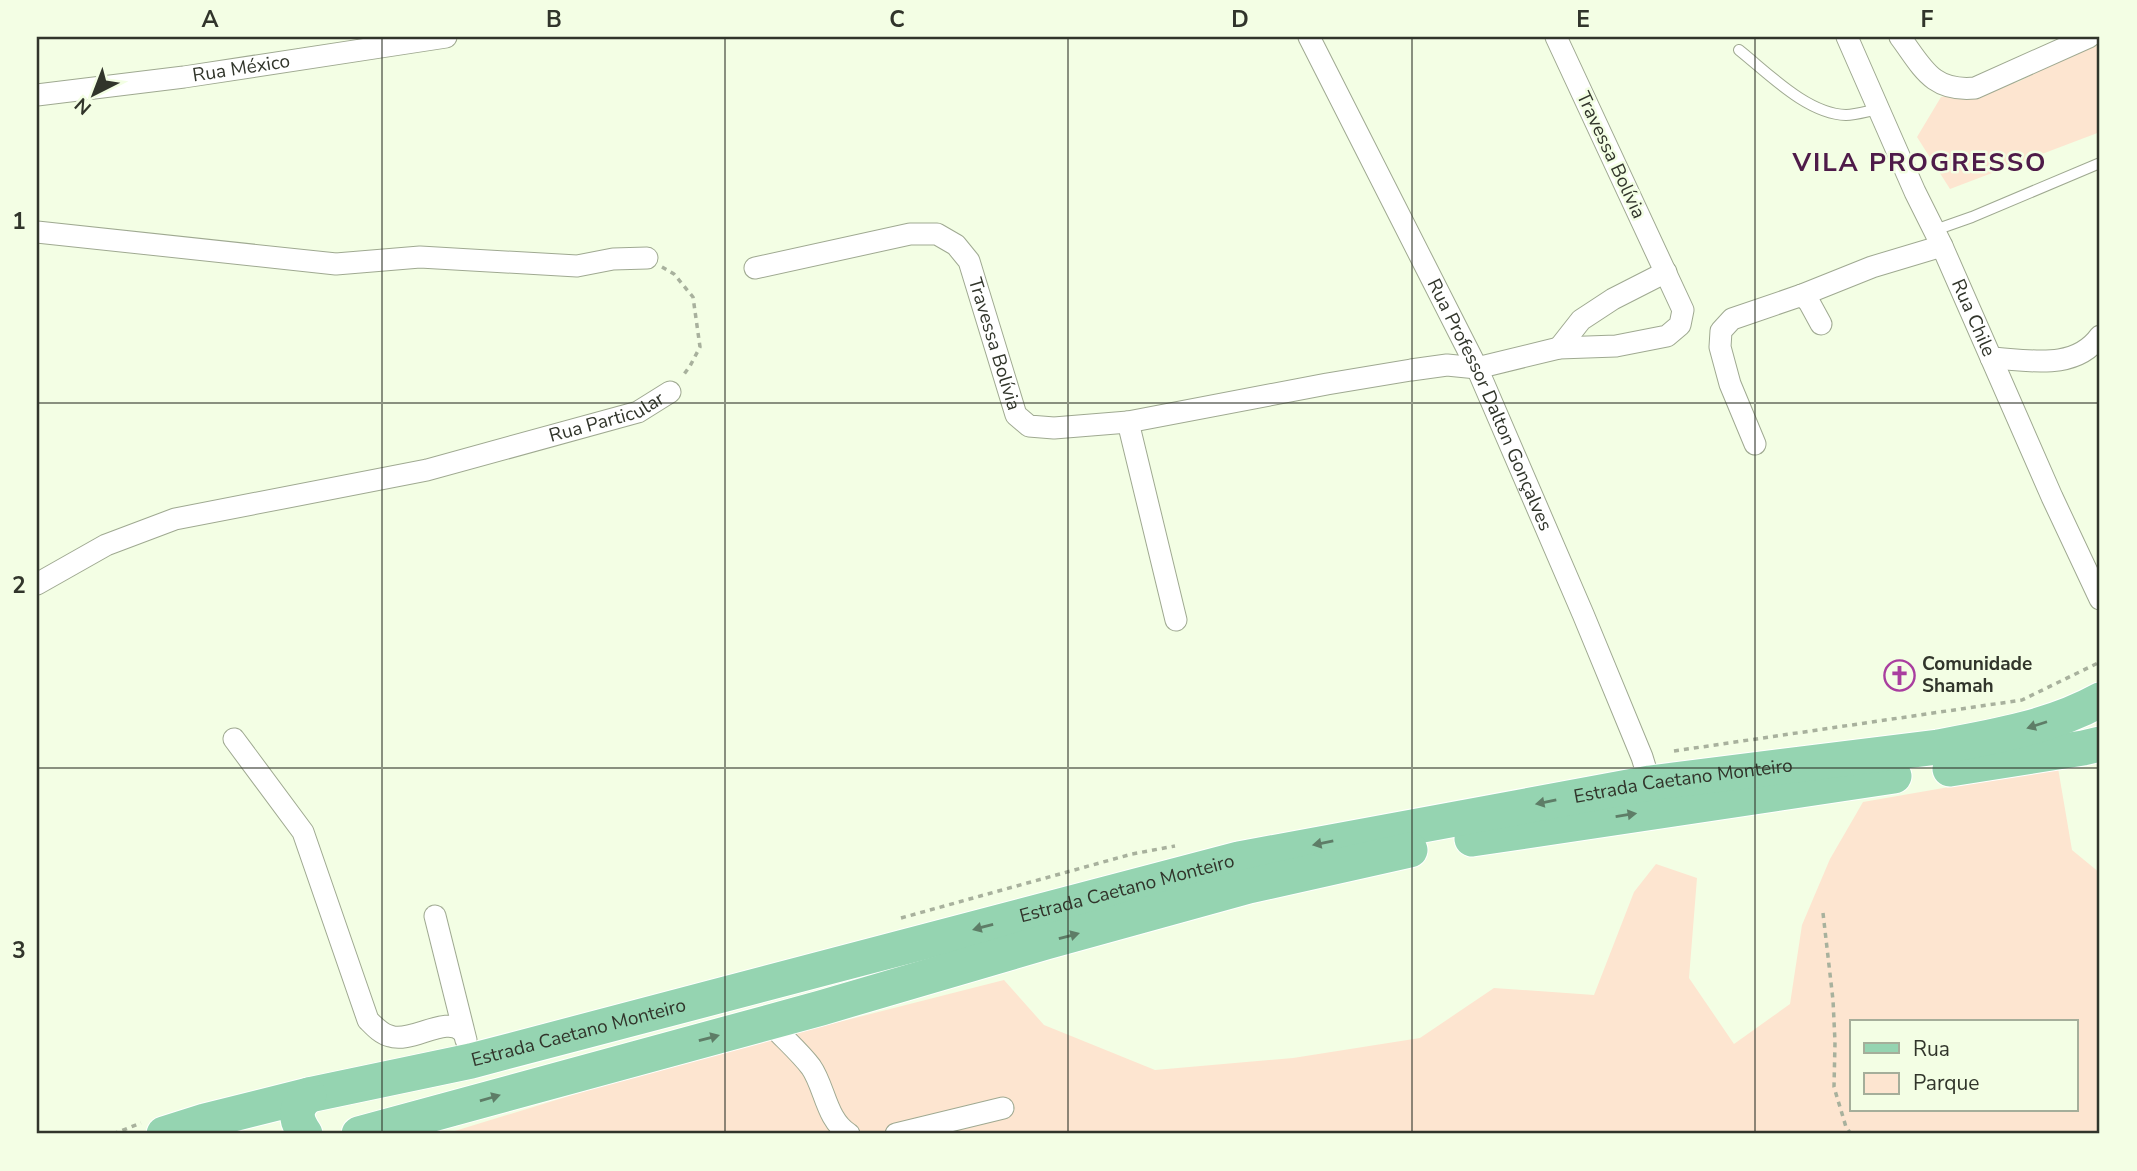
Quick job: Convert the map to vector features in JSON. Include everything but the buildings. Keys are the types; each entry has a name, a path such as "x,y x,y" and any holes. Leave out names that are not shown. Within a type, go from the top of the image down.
{"main road":[{"name":"Estrada Caetano Monteiro","path":"164,1134 211,1128 467,1046 1239,859 1650,783 1938,747 2032,726 2085,708 2100,700"},
{"name":"Estrada Caetano Monteiro","path":"359,1134 1249,887 1433,845 2100,744"},
{"path":"306,1134 298,1123 297,1115 299,1107 309,1095"}],"street":[{"name":"Rua México","path":"37,95 184,77 446,37"},
{"name":"Rua Professor Dalton Gonçalves","path":"1309,37 1477,368 1583,614 1642,757 1650,783"},
{"name":"Travessa Bolívia","path":"755,268 910,234 937,234 956,245 969,261 1016,415 1029,426 1054,428 1128,422 1411,370 1447,365 1477,368 1559,348 1616,346 1667,336 1680,325 1683,310 1556,37"},
{"name":"Rua Chile","path":"1847,37 1914,192 1938,238 2100,599"},
{"path":"1900,37 1928,74 1942,85 1958,90 1975,88 2089,37"},
{"path":"37,232 335,264 420,257 577,266 613,259 647,258"},
{"path":"1755,444 1730,383 1720,347 1721,331 1732,320 1802,295 1938,238"},
{"path":"1559,348 1581,320 1613,299 1666,272"},
{"path":"1802,295 1821,324"},
{"path":"1991,358 2053,362 2080,355 2092,347 2100,336"},
{"name":"Rua Particular","path":"37,584 106,545 174,519 427,470 638,412 670,392"},
{"path":"1128,422 1176,620"},
{"path":"234,739 303,832 368,1020 390,1037 401,1038 448,1025 459,1028 467,1046"},
{"path":"435,916 467,1046"},
{"path":"769,1022 812,1069 824,1099 842,1130 849,1134"},
{"path":"896,1134 1003,1108"}],"lane":[{"path":"1739,50 1817,110 1846,115 1879,108"},
{"path":"1938,238 1972,217 2100,163"}],"path":[{"name":"Rua Particular","path":"647,258 674,274 693,297 700,347 690,366 670,392"},
{"path":"1823,913 1833,1000 1834,1087 1846,1127 1851,1134"}],"green space":[{"path":"2100,40 2100,132 1950,189 1917,137 1941,97 2018,82"},
{"path":"2058,768 2072,850 2100,873 2100,1134 445,1134 670,1065 1004,980 1044,1025 1155,1070 1293,1058 1420,1038 1494,988 1594,995 1634,892 1656,864 1697,878 1689,978 1734,1044 1790,1004 1802,925 1830,859 1863,802"}],"place":[{"name":"Comunidade Shamah","path":"1899,675"}],"district":[{"name":"VILA PROGRESSO","path":"1920,162"}]}
